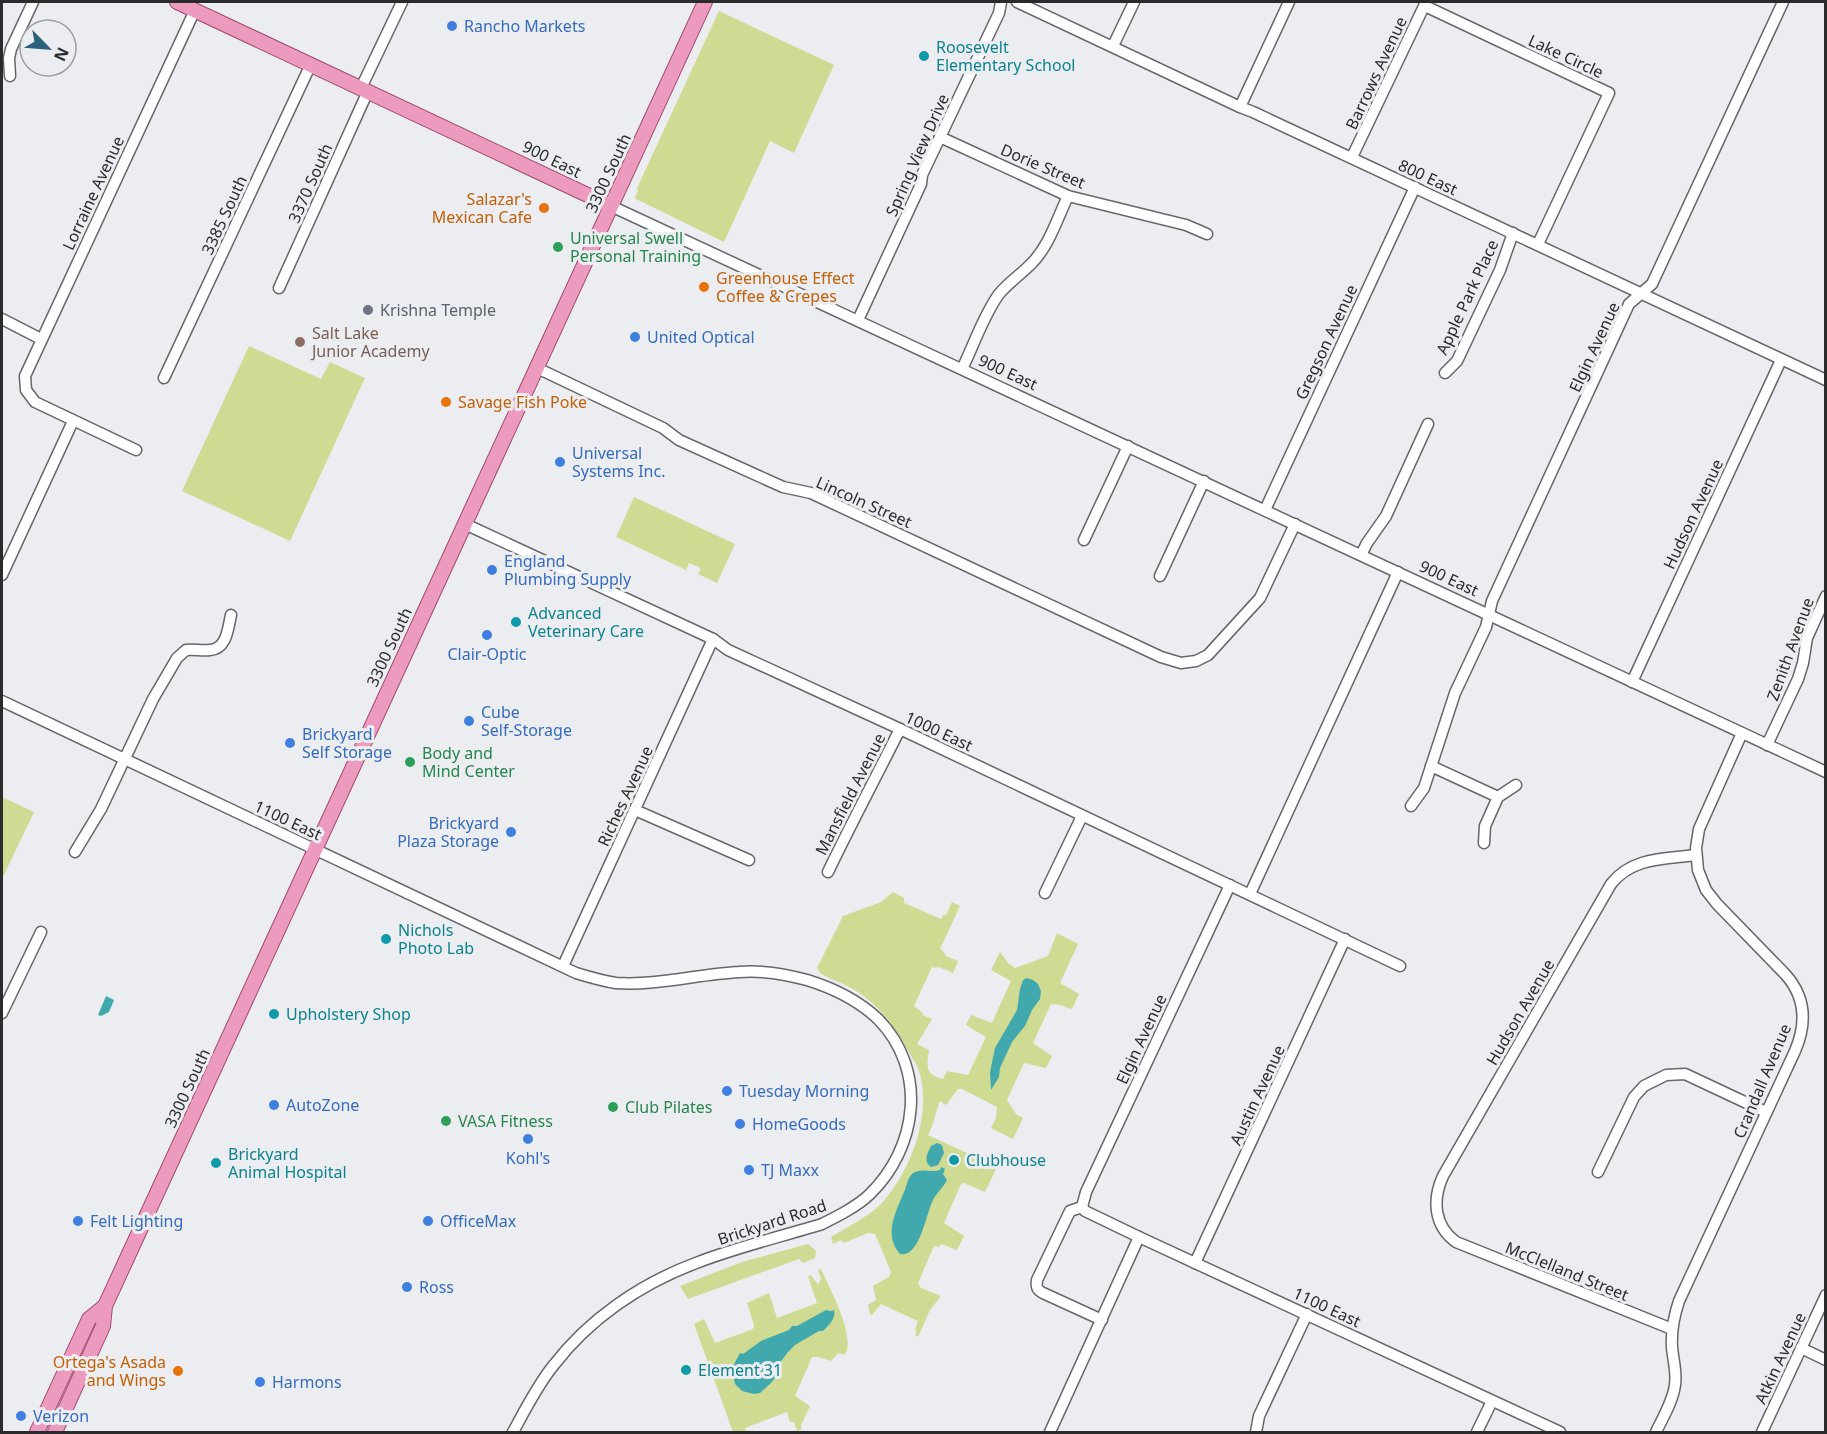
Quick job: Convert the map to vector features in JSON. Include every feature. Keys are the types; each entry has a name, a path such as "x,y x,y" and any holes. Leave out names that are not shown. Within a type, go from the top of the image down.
{"main road":[{"name":"900 East","path":"177,2 611,206"},
{"name":"3300 South","path":"55,1432 103,1326 105,1306 705,2"},
{"name":"3300 South","path":"37,1432 89,1319 105,1306"}],"street":[{"path":"10,76 9,53 33,2"},
{"name":"3370 South","path":"279,288 402,2"},
{"name":"Spring View Drive","path":"858,320 916,194 922,175 999,13 1001,2"},
{"name":"800 East","path":"1017,2 1826,380"},
{"path":"1113,46 1134,2"},
{"path":"1240,107 1289,2"},
{"name":"Elgin Avenue","path":"1489,615 1492,601 1629,304 1652,284 1783,2"},
{"name":"Barrows Avenue","path":"1352,158 1426,4"},
{"name":"Lake Circle","path":"1426,4 1609,93 1538,244"},
{"name":"Lorraine Avenue","path":"73,421 35,402 26,390 25,376 195,10"},
{"name":"3385 South","path":"164,378 311,64"},
{"name":"Dorie Street","path":"940,137 1068,196 1186,225 1207,234"},
{"name":"Gregson Avenue","path":"1265,510 1415,187"},
{"path":"962,369 993,304 1001,292 1040,254 1068,196"},
{"name":"900 East","path":"611,206 1826,772"},
{"name":"Apple Park Place","path":"1445,373 1458,361 1500,270 1513,233"},
{"path":"2,319 41,339"},
{"name":"Hudson Avenue","path":"1632,682 1781,360"},
{"name":"Lincoln Street","path":"537,368 663,428 679,440 783,488 811,493 1171,661 1181,663 1196,661 1208,655 1260,598 1295,524"},
{"path":"2,575 6,554 73,421 136,450"},
{"path":"1361,555 1386,516 1428,424"},
{"path":"1084,540 1128,446"},
{"path":"1160,576 1204,481"},
{"name":"1000 East","path":"465,524 713,639 728,650 1400,966"},
{"path":"1250,894 1398,572"},
{"name":"Zenith Avenue","path":"1767,745 1798,679 1807,638 1826,596"},
{"path":"75,852 101,810 149,706 179,655 186,650 218,648 226,637 231,615"},
{"path":"1411,806 1424,788 1454,697 1486,627 1489,615"},
{"name":"Riches Avenue","path":"563,966 713,639"},
{"name":"1100 East","path":"2,701 563,966"},
{"name":"Mansfield Avenue","path":"828,872 900,729"},
{"name":"Crandall Avenue","path":"1656,1432 1675,1387 1672,1329 1682,1293 1802,1034 1804,1016 1800,998 1790,979 1710,896 1700,877 1696,855 1701,822 1742,733"},
{"path":"1431,766 1498,797"},
{"path":"1484,843 1485,826 1498,797 1516,785"},
{"path":"635,810 749,860"},
{"path":"1045,892 1082,816"},
{"name":"Hudson Avenue","path":"1452,1239 1438,1217 1436,1199 1440,1182 1611,884 1625,870 1636,864 1696,855"},
{"name":"Elgin Avenue","path":"1082,1207 1086,1192 1230,885"},
{"path":"2,1013 41,932"},
{"name":"Austin Avenue","path":"1195,1263 1345,939"},
{"name":"Brickyard Road","path":"513,1432 539,1386 561,1355 595,1322 637,1292 696,1263 822,1224 867,1197 891,1170 898,1158 909,1127 911,1112 909,1078 890,1034 867,1009 826,986 790,976 762,972 618,983 591,978 563,966"},
{"path":"1598,1172 1634,1097 1644,1086 1666,1075 1685,1074 1766,1112"},
{"path":"1082,1207 1070,1210 1036,1286 1042,1293 1102,1320"},
{"name":"1100 East","path":"1082,1207 1085,1211 1139,1238 1560,1432"},
{"path":"1050,1432 1139,1238"},
{"name":"McClelland Street","path":"1452,1239 1672,1329"},
{"name":"Atkin Avenue","path":"1762,1432 1826,1295"},
{"path":"1256,1432 1259,1416 1307,1314"},
{"path":"1801,1348 1826,1360"},
{"path":"1477,1432 1492,1401"}],"green space":[{"path":"719,11 834,65 794,153 770,141 724,242 635,197 637,188"},
{"path":"249,346 321,379 330,362 365,378 290,541 182,491"},
{"path":"634,497 735,544 717,583 698,574 701,568 689,563 686,570 616,537"},
{"path":"2,797 34,812 2,879"},
{"path":"893,892 904,898 904,903 941,919 943,915 946,915 952,902 960,906 940,949 946,956 958,961 953,973 939,967 932,967 914,1006 923,1013 922,1015 932,1019 917,1044 929,1050 928,1069 930,1072 943,1079 947,1071 968,1075 986,1037 966,1025 971,1015 992,1023 1011,981 991,970 1000,952 1015,968 1048,956 1057,933 1078,944 1060,983 1079,994 1072,1009 1051,1004 1033,1043 1052,1056 1046,1068 1024,1063 1007,1100 1016,1114 1023,1118 1013,1139 991,1128 996,1118 997,1107 962,1089 958,1089 946,1105 940,1101 928,1135 997,1167 985,1192 964,1183 961,1184 944,1223 964,1236 957,1250 941,1244 939,1247 934,1246 918,1283 921,1288 941,1296 930,1310 918,1337 915,1335 917,1331 915,1330 918,1321 881,1304 872,1315 870,1314 868,1305 876,1300 873,1286 889,1277 891,1272 875,1234 868,1233 844,1243 841,1240 833,1244 831,1237 875,1209 891,1191 910,1158 921,1120 922,1083 917,1066 896,1030 885,1016 860,993 821,974 817,968 843,916 881,902"},
{"path":"808,1244 816,1251 815,1258 803,1263 799,1259 688,1299 680,1286 742,1262"},
{"path":"821,1269 845,1325 847,1347 845,1355 838,1353 831,1361 812,1357 795,1396 810,1406 801,1430 797,1431 794,1422 790,1422 787,1412 745,1428 746,1432 733,1432 694,1324 704,1319 715,1343 753,1329 754,1325 747,1303 769,1293 777,1318 817,1303 808,1276 811,1275 818,1285 821,1279 818,1270"}],"water":[{"path":"1027,978 1038,984 1041,991 1040,999 1025,1026 1012,1042 1000,1068 999,1077 991,1090 990,1072 995,1048 1017,1010 1020,989 1023,980"},
{"path":"106,996 114,1000 109,1012 98,1015"},
{"path":"937,1143 942,1145 944,1153 938,1165 931,1167 926,1160 927,1155 931,1146"},
{"path":"941,1167 945,1169 943,1174 947,1180 933,1200 913,1249 900,1254 892,1239 892,1231 895,1215 909,1178 915,1172 937,1171"},
{"path":"826,1310 834,1310 830,1324 823,1331 795,1345 779,1364 780,1371 760,1393 742,1391 735,1384 732,1368 740,1353 743,1354 761,1341 789,1330 792,1326 797,1326"}],"place":[{"name":"Rancho Markets","path":"452,26"},
{"name":"Roosevelt Elementary School","path":"924,56"},
{"name":"Salazar's Mexican Cafe","path":"544,208"},
{"name":"Universal Swell Personal Training","path":"558,247"},
{"name":"Greenhouse Effect Coffee & Crepes","path":"704,287"},
{"name":"Krishna Temple","path":"368,310"},
{"name":"United Optical","path":"635,337"},
{"name":"Salt Lake Junior Academy","path":"300,342"},
{"name":"Savage Fish Poke","path":"446,402"},
{"name":"Universal Systems Inc.","path":"560,462"},
{"name":"England Plumbing Supply","path":"492,570"},
{"name":"Advanced Veterinary Care","path":"516,622"},
{"name":"Clair-Optic","path":"487,635"},
{"name":"Cube Self-Storage","path":"469,721"},
{"name":"Brickyard Self Storage","path":"290,743"},
{"name":"Body and Mind Center","path":"410,762"},
{"name":"Brickyard Plaza Storage","path":"511,832"},
{"name":"Nichols Photo Lab","path":"386,939"},
{"name":"Upholstery Shop","path":"274,1014"},
{"name":"Tuesday Morning","path":"727,1091"},
{"name":"AutoZone","path":"274,1105"},
{"name":"Club Pilates","path":"613,1107"},
{"name":"VASA Fitness","path":"446,1121"},
{"name":"HomeGoods","path":"740,1124"},
{"name":"Kohl's","path":"528,1139"},
{"name":"Clubhouse","path":"954,1160"},
{"name":"Brickyard Animal Hospital","path":"216,1163"},
{"name":"TJ Maxx","path":"749,1170"},
{"name":"Felt Lighting","path":"78,1221"},
{"name":"OfficeMax","path":"428,1221"},
{"name":"Ross","path":"407,1287"},
{"name":"Element 31","path":"686,1370"},
{"name":"Ortega's Asada and Wings","path":"178,1371"},
{"name":"Harmons","path":"260,1382"},
{"name":"Verizon","path":"21,1416"}]}
